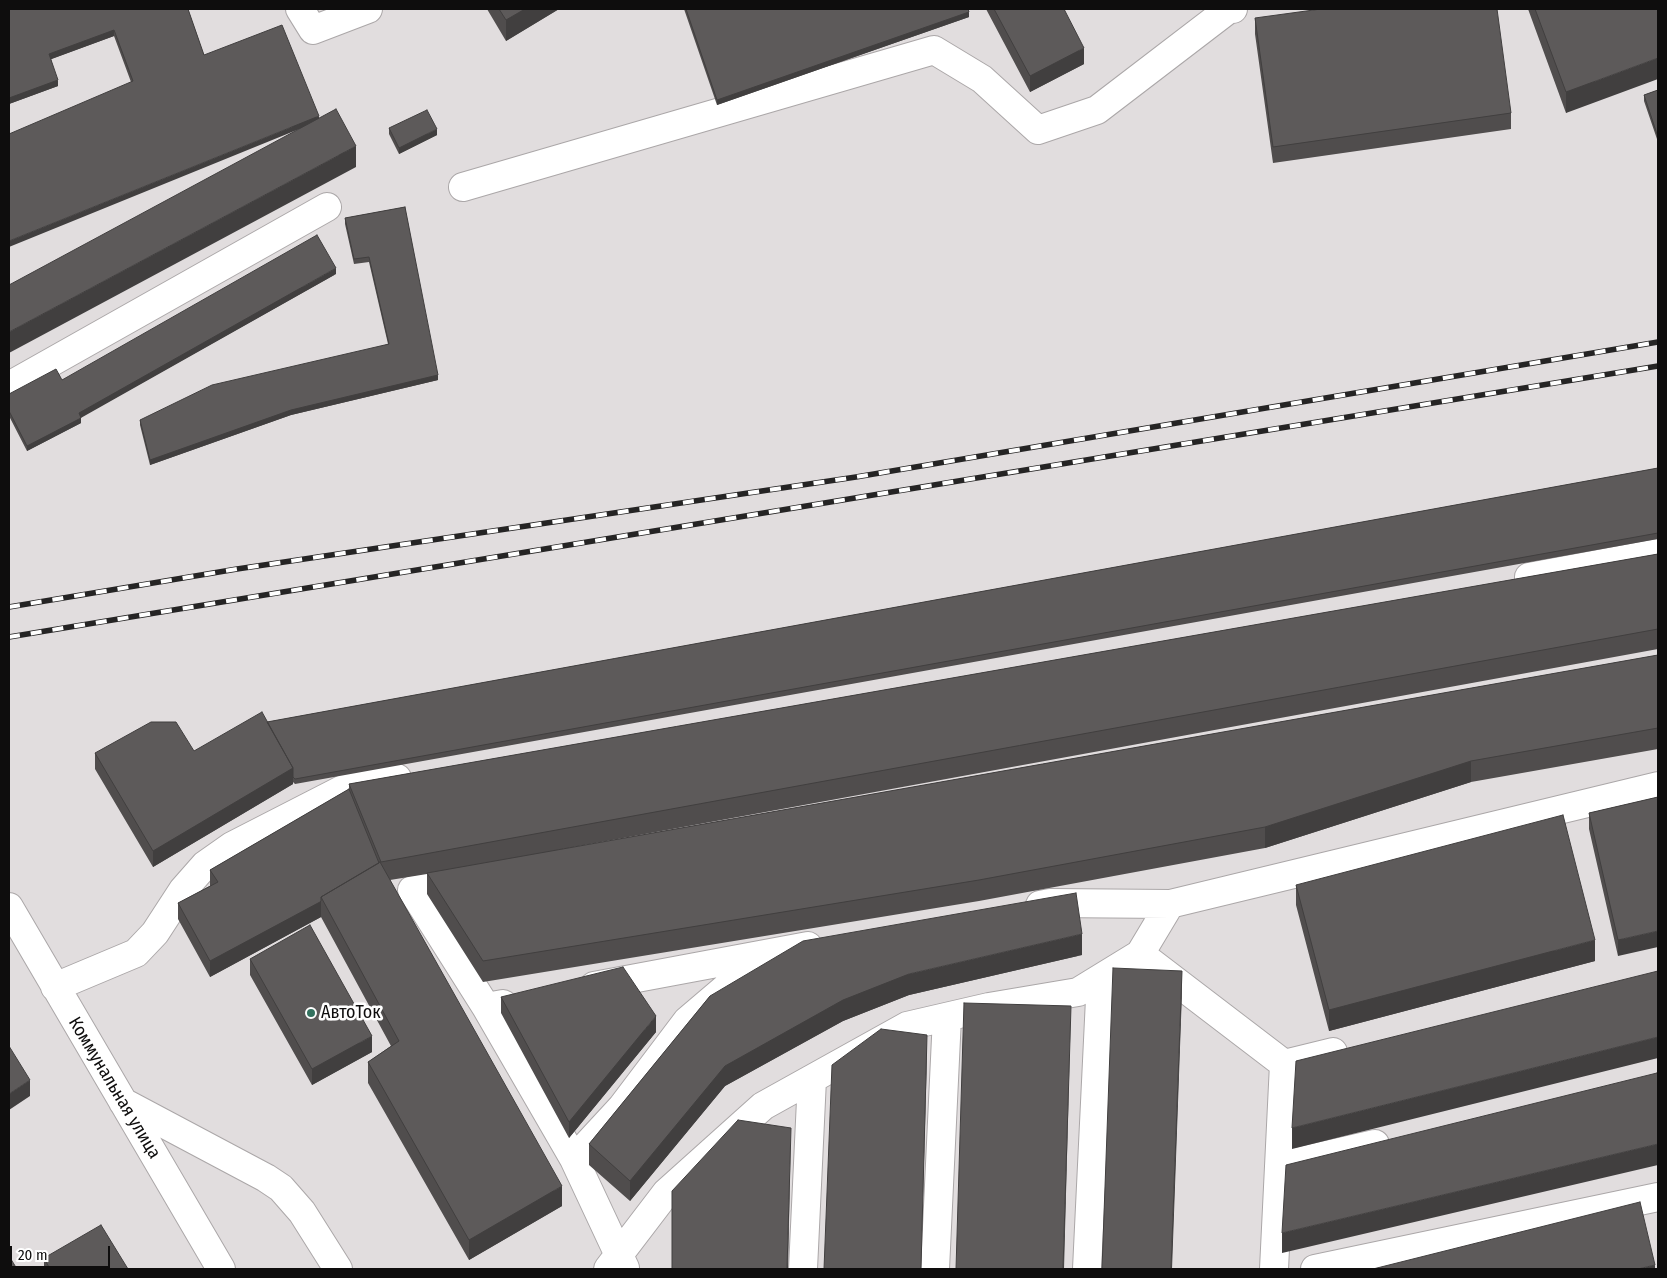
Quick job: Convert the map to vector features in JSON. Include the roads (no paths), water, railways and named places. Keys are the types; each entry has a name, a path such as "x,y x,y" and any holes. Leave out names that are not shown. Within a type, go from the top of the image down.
{"street":[{"path":"300,9 313,30 368,9"},
{"path":"463,187 934,50 982,79 1038,130 1097,110 1229,9 1233,9"},
{"path":"9,386 327,207"},
{"path":"1501,583 1658,553"},
{"path":"55,987 136,953 155,933 183,890 205,865 232,846 356,783 421,774"},
{"path":"1012,911 1050,903 1170,904 1658,786"},
{"path":"490,876 412,890 486,1007 574,1159 618,1264"},
{"path":"618,1264 666,1193 763,1106 907,1026 989,1007 1078,992 1140,954 1170,904"},
{"name":"Коммунальная улица","path":"9,907 221,1269"},
{"path":"574,990 836,942"},
{"path":"574,1159 622,1107 687,1021 734,981 808,946"},
{"path":"1140,954 1284,1064"},
{"path":"1087,1269 1101,978"},
{"path":"486,1007 525,999"},
{"path":"935,1269 947,1017"},
{"path":"1284,1064 1360,1046"},
{"path":"1274,1269 1284,1064"},
{"path":"802,1269 812,1078"},
{"path":"122,1102 266,1178 281,1188 302,1212 338,1269"},
{"path":"1279,1166 1396,1140"},
{"path":"1315,1269 1658,1197"}],"railway":[{"path":"9,607 237,569 856,477 1658,342"},
{"path":"9,637 1658,366"}],"place":[{"name":"АвтоТок","path":"311,1013"}]}
